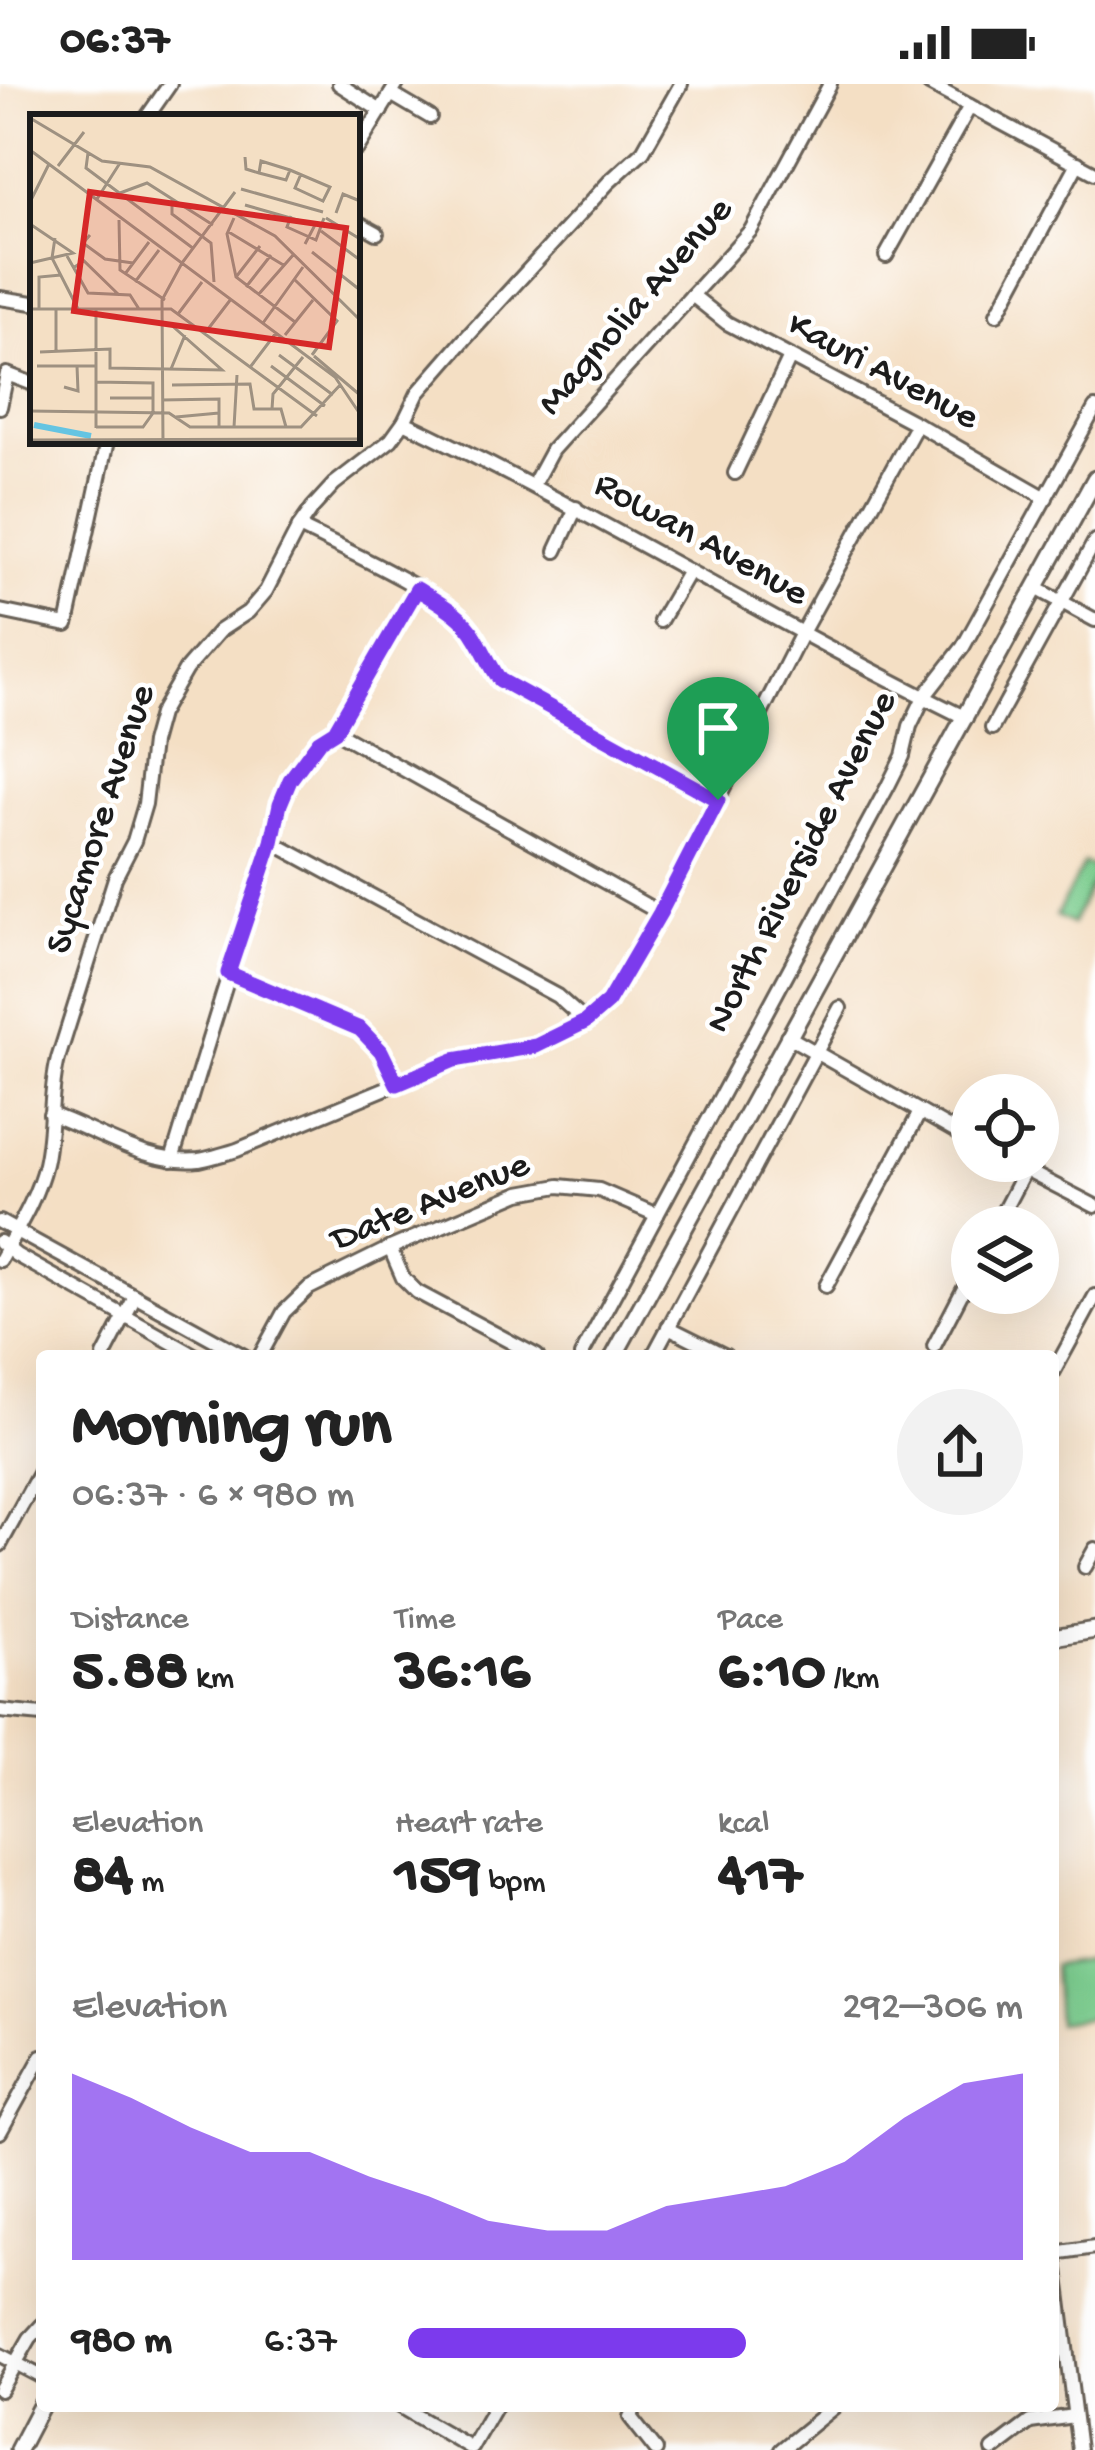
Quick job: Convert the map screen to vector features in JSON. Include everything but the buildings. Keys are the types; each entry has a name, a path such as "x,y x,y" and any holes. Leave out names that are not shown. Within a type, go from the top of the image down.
{"main road":[{"name":"North Riverside Avenue","path":"617,1350 1095,479"},
{"path":"1059,1635 1095,1630"},
{"path":"18,2450 38,2412"}],"street":[{"path":"149,114 170,84"},
{"path":"339,84 381,111"},
{"name":"Sycamore Avenue","path":"2,1250 32,1201 45,1166 52,1081 116,878 134,841 145,804 152,742 172,691 200,650 248,612 266,591 299,527 334,484 391,440 418,393 453,352 643,151 681,84"},
{"name":"Magnolia Avenue","path":"533,485 552,450 751,230 830,84"},
{"path":"929,84 1095,173"},
{"path":"360,144 394,89 430,117"},
{"path":"886,256 970,106"},
{"path":"998,314 1078,164"},
{"path":"360,224 377,233"},
{"name":"Kauri Avenue","path":"692,295 727,323 1046,499"},
{"path":"0,298 30,303"},
{"path":"735,473 790,357"},
{"path":"0,406 7,374 30,383"},
{"name":"North Riverside Avenue","path":"584,1350 889,786 924,697 963,647 1095,408"},
{"name":"Rowan Avenue","path":"404,422 533,485 966,718"},
{"path":"50,1114 127,1148 172,1160 202,1160 237,1150 454,1060 536,1046 585,1022 608,1002 660,913 802,631 916,424"},
{"path":"0,611 67,625 106,444"},
{"path":"556,551 576,508"},
{"path":"299,527 452,611 477,639 500,680 718,800"},
{"path":"992,728 1095,541"},
{"path":"660,621 689,572"},
{"path":"1036,588 1095,620"},
{"path":"172,1160 290,780 319,741 335,731 417,589"},
{"path":"335,731 660,913"},
{"path":"272,842 557,996 585,1022"},
{"path":"228,973 360,1029 381,1051 397,1084"},
{"path":"656,1350 840,1008"},
{"path":"787,1036 951,1129"},
{"path":"826,1286 920,1112"},
{"path":"1048,1182 1095,1206"},
{"name":"Date Avenue","path":"263,1350 284,1312 309,1288 520,1193 559,1186 599,1190 657,1215"},
{"path":"0,1222 233,1350"},
{"path":"390,1248 403,1278 417,1292 526,1350"},
{"path":"2,1250 185,1350"},
{"path":"1059,1362 1095,1296"},
{"path":"107,1350 135,1297"},
{"path":"934,1346 951,1313"},
{"path":"668,1327 714,1350"},
{"path":"0,1545 36,1479"},
{"path":"1085,1567 1095,1549"},
{"path":"0,1711 36,1714"},
{"path":"0,2132 36,2067"},
{"path":"1059,2249 1095,2247"},
{"path":"1059,2291 1079,2450"},
{"path":"0,2390 36,2332"},
{"path":"0,2355 36,2374"},
{"path":"409,2412 471,2448 492,2412"},
{"path":"633,2412 656,2450"},
{"path":"781,2450 828,2412"},
{"path":"993,2450 1030,2422 1074,2416"}],"green space":[{"path":"1084,863 1095,869 1095,878 1072,924 1056,916"},
{"path":"1095,1960 1095,2017 1059,2023 1059,1965"}],"route":[{"path":"417,589 467,625 500,680 718,800 608,1002 585,1022 536,1046 454,1060 397,1084 381,1051 360,1029 228,973 290,780 319,741 335,731 417,589"}]}
